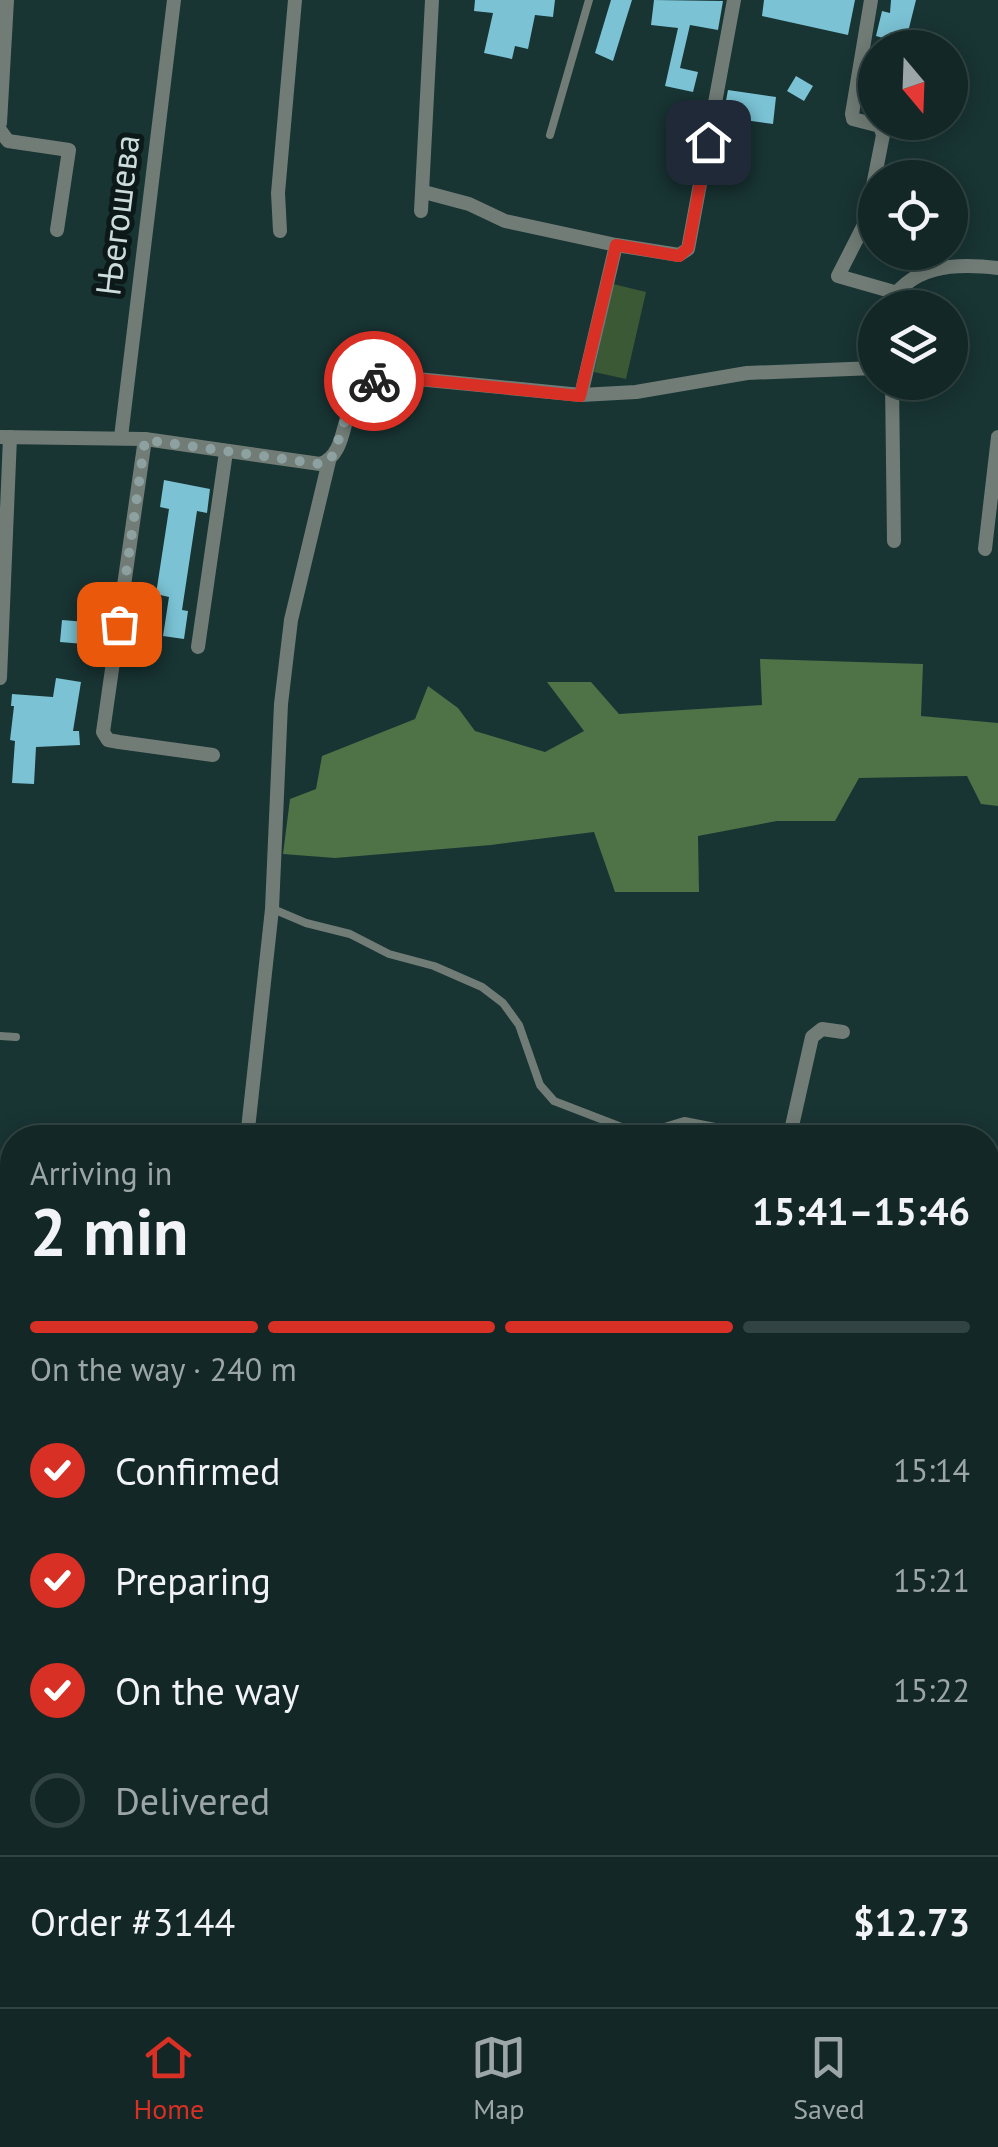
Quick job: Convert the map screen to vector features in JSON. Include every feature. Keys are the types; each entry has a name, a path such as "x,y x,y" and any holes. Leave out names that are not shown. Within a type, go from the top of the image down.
{"street":[{"path":"6,0 0,126 8,141 62,147 71,153 57,230"},
{"name":"Његошева","path":"121,438 174,0"},
{"path":"280,231 278,193 295,0"},
{"path":"422,211 432,0"},
{"path":"424,192 469,204 504,221 679,256 688,248 734,0"},
{"path":"871,0 852,119 880,126 883,135 866,222 838,276 887,290"},
{"path":"580,396 616,245"},
{"path":"896,290 913,276 950,265 998,268"},
{"path":"248,1125 272,908 282,704 291,620 329,462 355,396 365,385 386,376 580,396 636,392 747,373 858,369"},
{"path":"892,400 894,541"},
{"path":"0,678 5,437 121,438 309,464 329,462"},
{"path":"984,549 998,437"},
{"path":"145,440 104,732 108,740 213,756"},
{"path":"198,646 226,452"},
{"path":"792,1125 812,1038 822,1030 842,1032"}],"lane":[{"path":"550,134 590,0"},
{"path":"272,908 306,923 350,934 389,954 434,966 482,987 503,1003 518,1024 540,1084 554,1100 617,1125"},
{"path":"0,1036 16,1037"}],"green space":[{"path":"613,284 646,292 626,379 594,372"},
{"path":"760,659 923,664 921,716 998,723 998,806 981,804 967,776 859,778 835,821 777,821 698,836 699,892 615,892 594,832 335,858 283,854 290,799 316,789 322,756 415,719 428,686 458,708 475,731 545,752 584,731 547,682 591,682 619,714 762,705"}],"building":[{"path":"475,0 555,0 553,17 535,15 528,49 515,46 512,59 484,53 493,13 474,11"},
{"path":"611,0 632,0 613,61 595,53"},
{"path":"654,0 723,1 718,30 690,25 680,68 698,72 693,92 665,86 678,28 651,25"},
{"path":"764,0 855,0 848,35 762,16"},
{"path":"891,0 916,0 908,30 877,30 882,11 890,13"},
{"path":"796,76 813,86 804,101 787,91"},
{"path":"728,90 776,97 773,124 723,117"},
{"path":"164,480 210,489 207,513 197,511 182,610 188,611 184,639 163,636 169,597 156,594 169,509 160,507"},
{"path":"62,620 86,622 84,644 60,642"},
{"path":"56,678 81,682 73,731 79,731 80,745 36,747 34,784 12,783 12,694 53,697"}],"way so far":[{"path":"119,624 145,440 309,464 329,462 355,396 374,381"}],"route":[{"path":"374,381 386,376 580,396 616,245 679,256 688,248 708,142"}]}
